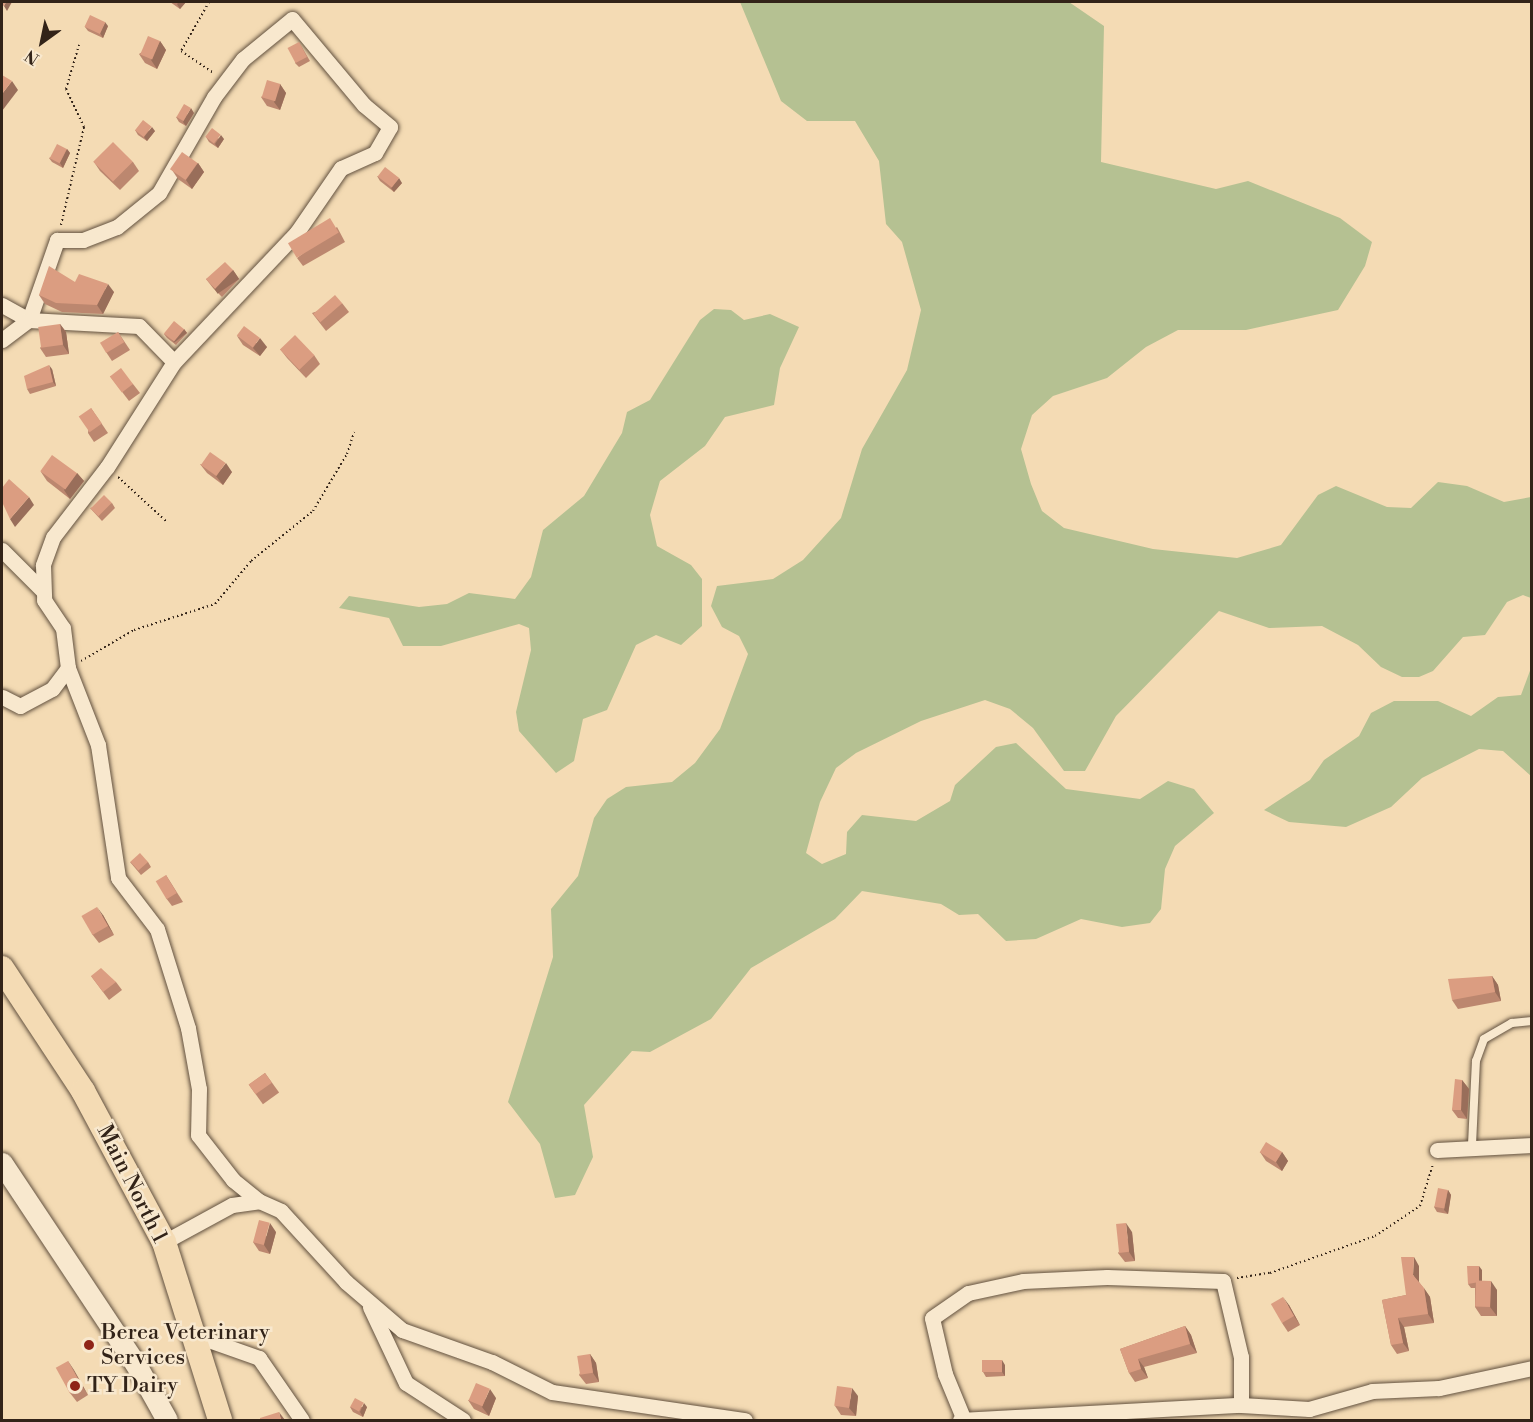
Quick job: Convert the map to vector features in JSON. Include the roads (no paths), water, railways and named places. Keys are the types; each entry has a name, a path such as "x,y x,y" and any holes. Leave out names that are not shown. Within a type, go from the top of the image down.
{"main road":[{"name":"Main North 1","path":"2,968 83,1091 164,1242 197,1335 220,1420"},
{"path":"2,1163 135,1363 167,1420"}],"street":[{"path":"2,340 29,320 57,240 83,240 117,227 159,193 226,81 292,19 364,105 390,126 375,153 341,168 297,232 174,362 107,467 53,537 43,564 43,591"},
{"path":"2,305 29,320 139,326 174,362"},
{"path":"2,550 43,591 63,628 68,668 98,746 118,878 157,929 188,1028 199,1089 198,1136 233,1179 259,1201 281,1211 368,1300 402,1330 492,1362 552,1392 745,1420"},
{"path":"2,697 20,706 52,689 68,668"},
{"path":"1437,1150 1472,1145 1532,1145"},
{"path":"164,1242 232,1205 259,1201"},
{"path":"1241,1405 1241,1357 1223,1281 1107,1277 1023,1281 968,1293 932,1318 945,1374 962,1420 1241,1405 1309,1409 1372,1391 1439,1388 1532,1368"},
{"path":"368,1300 406,1383 463,1420"},
{"path":"197,1335 259,1358 302,1420"}],"lane":[{"path":"1472,1145 1476,1061 1484,1039 1512,1023 1532,1021"}],"place":[{"name":"Berea Veterinary Services","path":"89,1345"},
{"name":"TY Dairy","path":"75,1386"}]}
